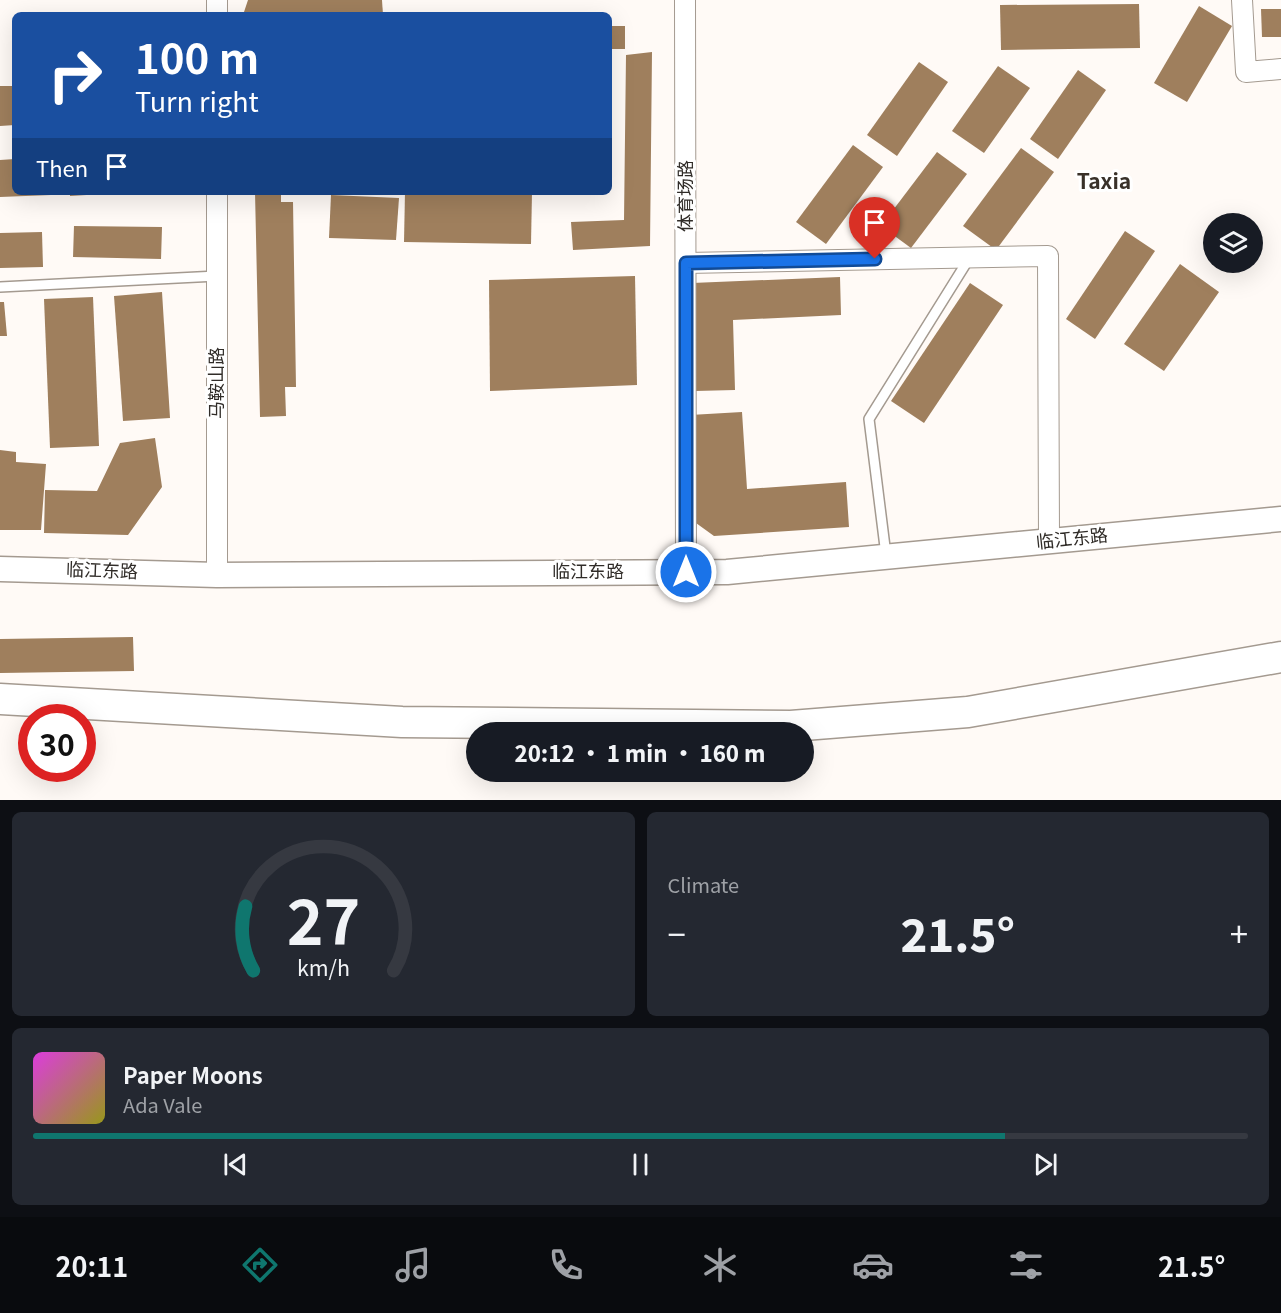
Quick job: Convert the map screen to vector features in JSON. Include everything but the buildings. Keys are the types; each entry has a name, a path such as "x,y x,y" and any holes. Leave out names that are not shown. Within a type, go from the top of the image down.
{"main road":[{"path":"1186,675 1281,650"},
{"path":"0,699 402,722 791,726 968,712 1281,657"}],"street":[{"name":"体育场路","path":"685,0 686,572"},
{"path":"1242,0 1246,72 1281,69"},
{"name":"马鞍山路","path":"217,195 217,574"},
{"path":"686,263 1048,256 1049,541"},
{"name":"临江东路","path":"0,569 217,574 727,572 1281,519"}],"lane":[{"path":"886,558 869,419 970,258"},
{"path":"0,287 217,276"}],"district":[{"name":"Taxia","path":"1104,182"}],"route":[{"path":"686,572 686,263 875,259"}]}
